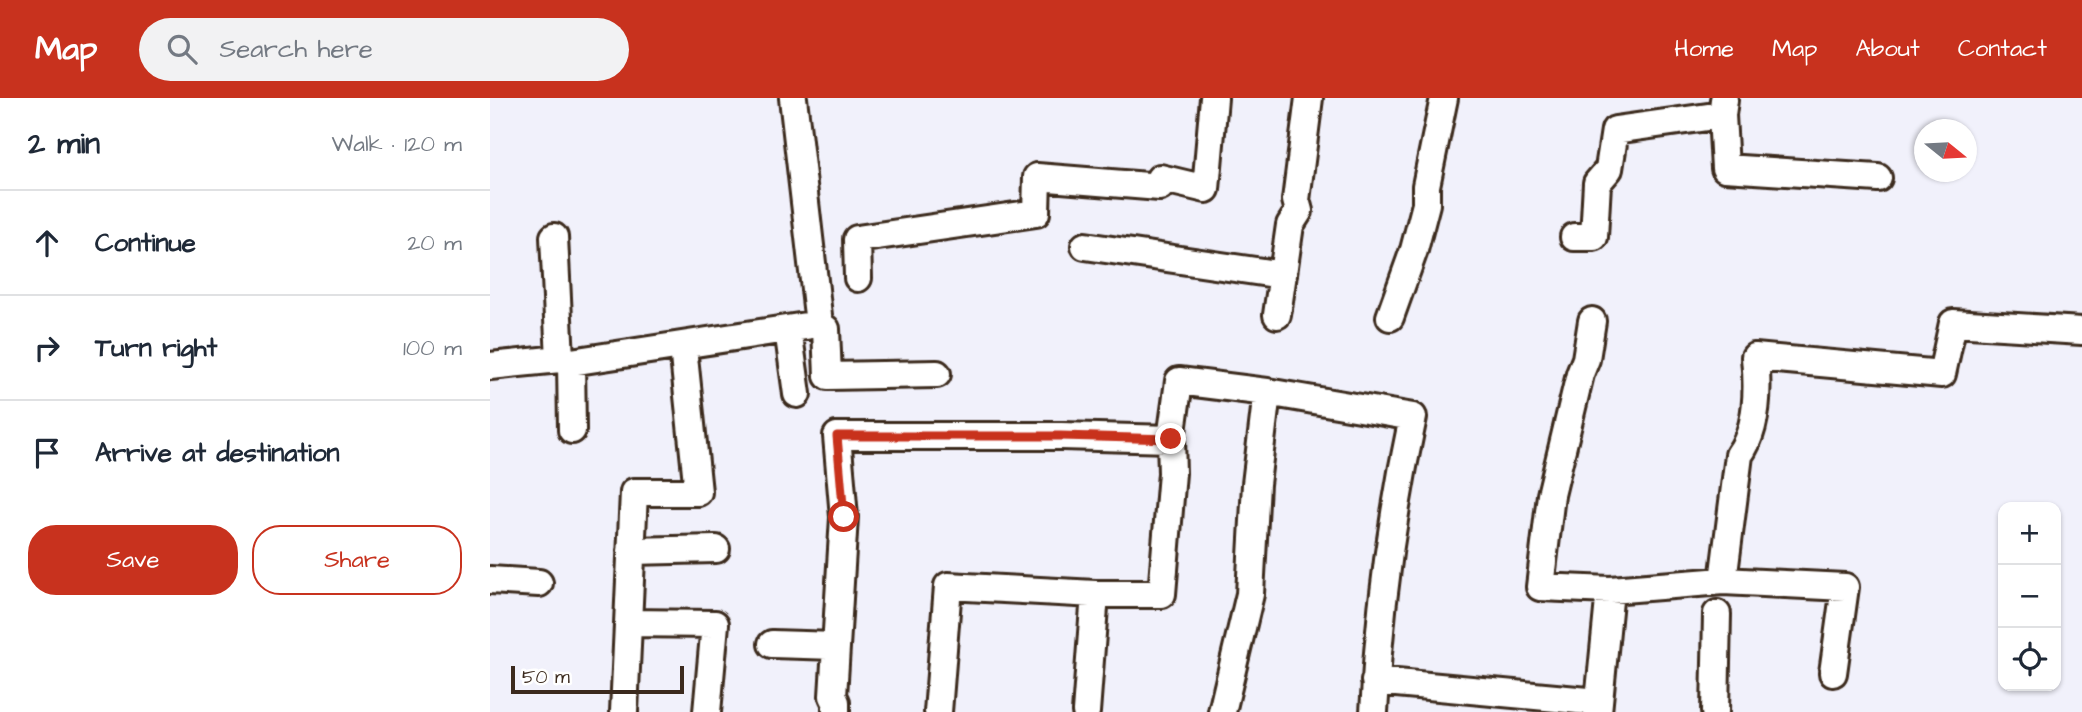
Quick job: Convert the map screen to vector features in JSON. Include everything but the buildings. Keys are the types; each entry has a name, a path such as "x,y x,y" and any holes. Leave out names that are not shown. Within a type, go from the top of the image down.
{"street":[{"path":"793,98 819,324"},
{"path":"858,278 857,239 1036,213 1037,177 1160,187 1160,178 1206,189 1214,98"},
{"path":"1277,315 1290,225 1299,211 1296,200 1309,98"},
{"path":"1390,317 1414,250 1426,204 1426,186 1444,98"},
{"path":"1574,237 1594,237 1597,183 1609,169 1615,130 1723,106 1725,168 1878,178"},
{"path":"554,237 572,430"},
{"path":"1085,246 1283,275"},
{"path":"1592,321 1586,359 1551,495 1541,587 1610,590 1723,581 1845,587 1833,673"},
{"path":"1723,581 1739,455 1746,446 1758,383 1755,357 1942,374 1953,323 2082,331"},
{"path":"490,366 565,361 683,346 819,324 826,329 828,376 937,374"},
{"path":"788,329 797,394"},
{"path":"624,712 634,492 698,492 683,346"},
{"path":"938,712 948,586 1095,594 1162,594 1172,473 1171,439 1179,381 1267,392 1413,417 1395,500 1374,712"},
{"path":"1222,712 1250,594 1256,484 1267,392"},
{"path":"835,712 836,702 833,696 844,517 837,436 1171,439"},
{"path":"631,551 716,549"},
{"path":"490,580 539,583"},
{"path":"1375,681 1598,707 1610,590"},
{"path":"1086,712 1095,594"},
{"path":"1715,712 1717,614"},
{"path":"628,623 715,624 707,712"},
{"path":"772,644 836,646"}],"route":[{"path":"844,517 837,436 1171,439"}]}
